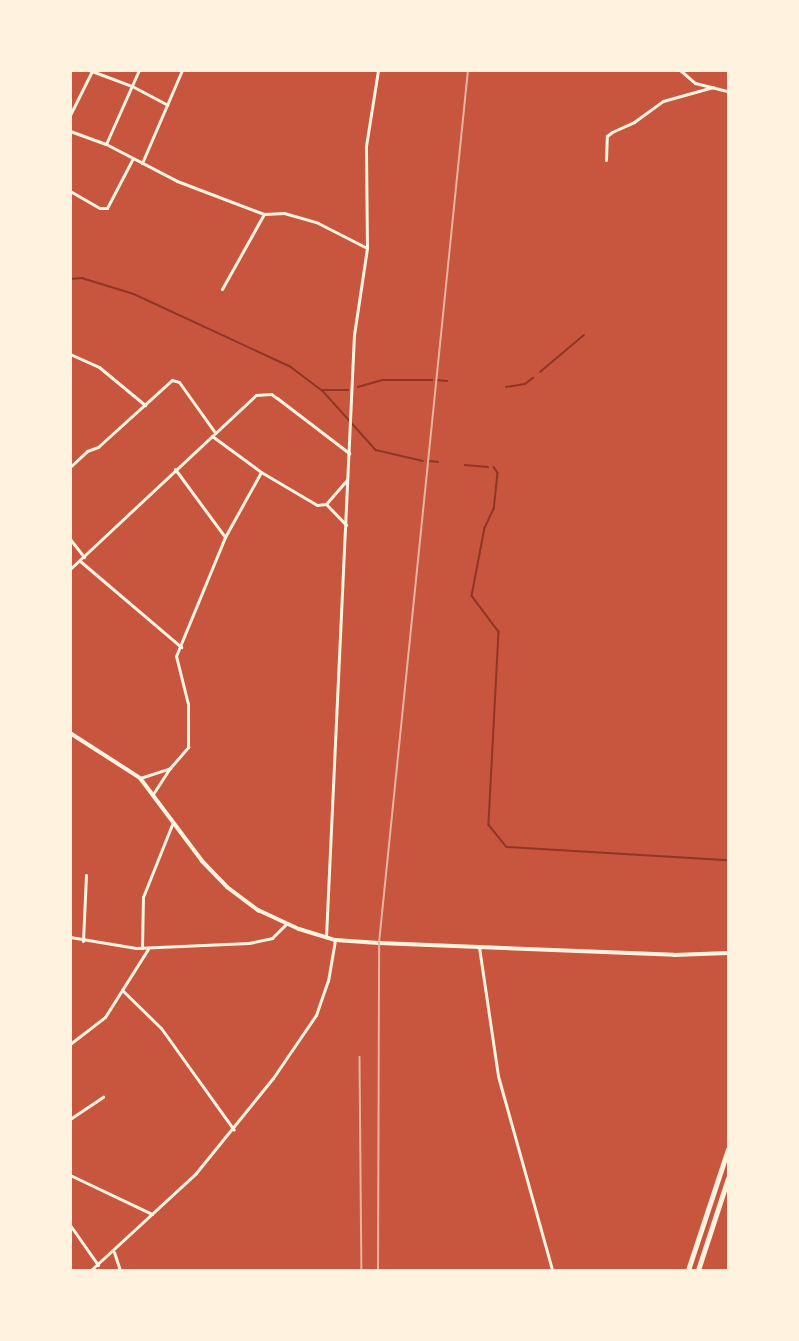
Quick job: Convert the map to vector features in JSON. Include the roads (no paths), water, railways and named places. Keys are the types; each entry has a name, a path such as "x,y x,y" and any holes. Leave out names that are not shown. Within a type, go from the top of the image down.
{"highway":[{"path":"688,1270 729,1149"},
{"path":"698,1270 729,1178"}],"street":[{"path":"106,144 139,70"},
{"path":"142,163 182,70"},
{"path":"326,937 354,335 367,248 366,146 378,70"},
{"path":"680,70 695,83 729,91"},
{"path":"70,115 90,71 132,86 167,105"},
{"path":"606,160 607,136 612,132 634,122 663,101 712,87"},
{"path":"70,131 106,144 170,178 264,214 284,213 318,223 367,248"},
{"path":"70,191 100,208 107,208 133,158"},
{"path":"222,289 264,214"},
{"path":"70,354 99,367 145,405"},
{"path":"70,467 145,405 170,381 177,380 214,431"},
{"path":"70,569 212,436 214,431 253,397 271,394 349,453"},
{"path":"212,436 261,472 317,505 326,504 348,479"},
{"path":"175,469 225,537"},
{"path":"153,794 170,768 188,747 191,730 184,678 176,656 225,537 261,472"},
{"path":"326,504 346,525"},
{"path":"70,539 82,559 181,647"},
{"path":"70,733 140,778 202,861 227,887 286,924 335,940 729,955"},
{"path":"140,778 170,768"},
{"path":"142,948 143,897 174,821"},
{"path":"83,941 86,875"},
{"path":"70,937 83,941 148,949 261,941 276,936 286,924"},
{"path":"91,1270 153,1215 234,1130 316,1015 328,981 335,940"},
{"path":"479,947 498,1076 552,1270"},
{"path":"70,1044 105,1017 148,949"},
{"path":"122,990 161,1028 234,1130"},
{"path":"70,1119 103,1097"},
{"path":"70,1175 153,1215"},
{"path":"70,1224 98,1265"},
{"path":"114,1252 120,1270"}],"waterway":[{"path":"70,279 82,278 134,294 291,367 322,390 376,450 423,461"},
{"path":"540,372 584,335"},
{"path":"506,387 525,384 533,378"},
{"path":"358,387 383,380 432,380"},
{"path":"436,380 447,381"},
{"path":"322,390 348,390"},
{"path":"429,461 438,462"},
{"path":"465,465 488,467"},
{"path":"494,467 498,473 494,509 485,528 472,596 499,632 489,825 507,847 728,860"}],"railway":[{"path":"378,1270 379,943 468,70"},
{"path":"360,1057 362,1270"}]}
